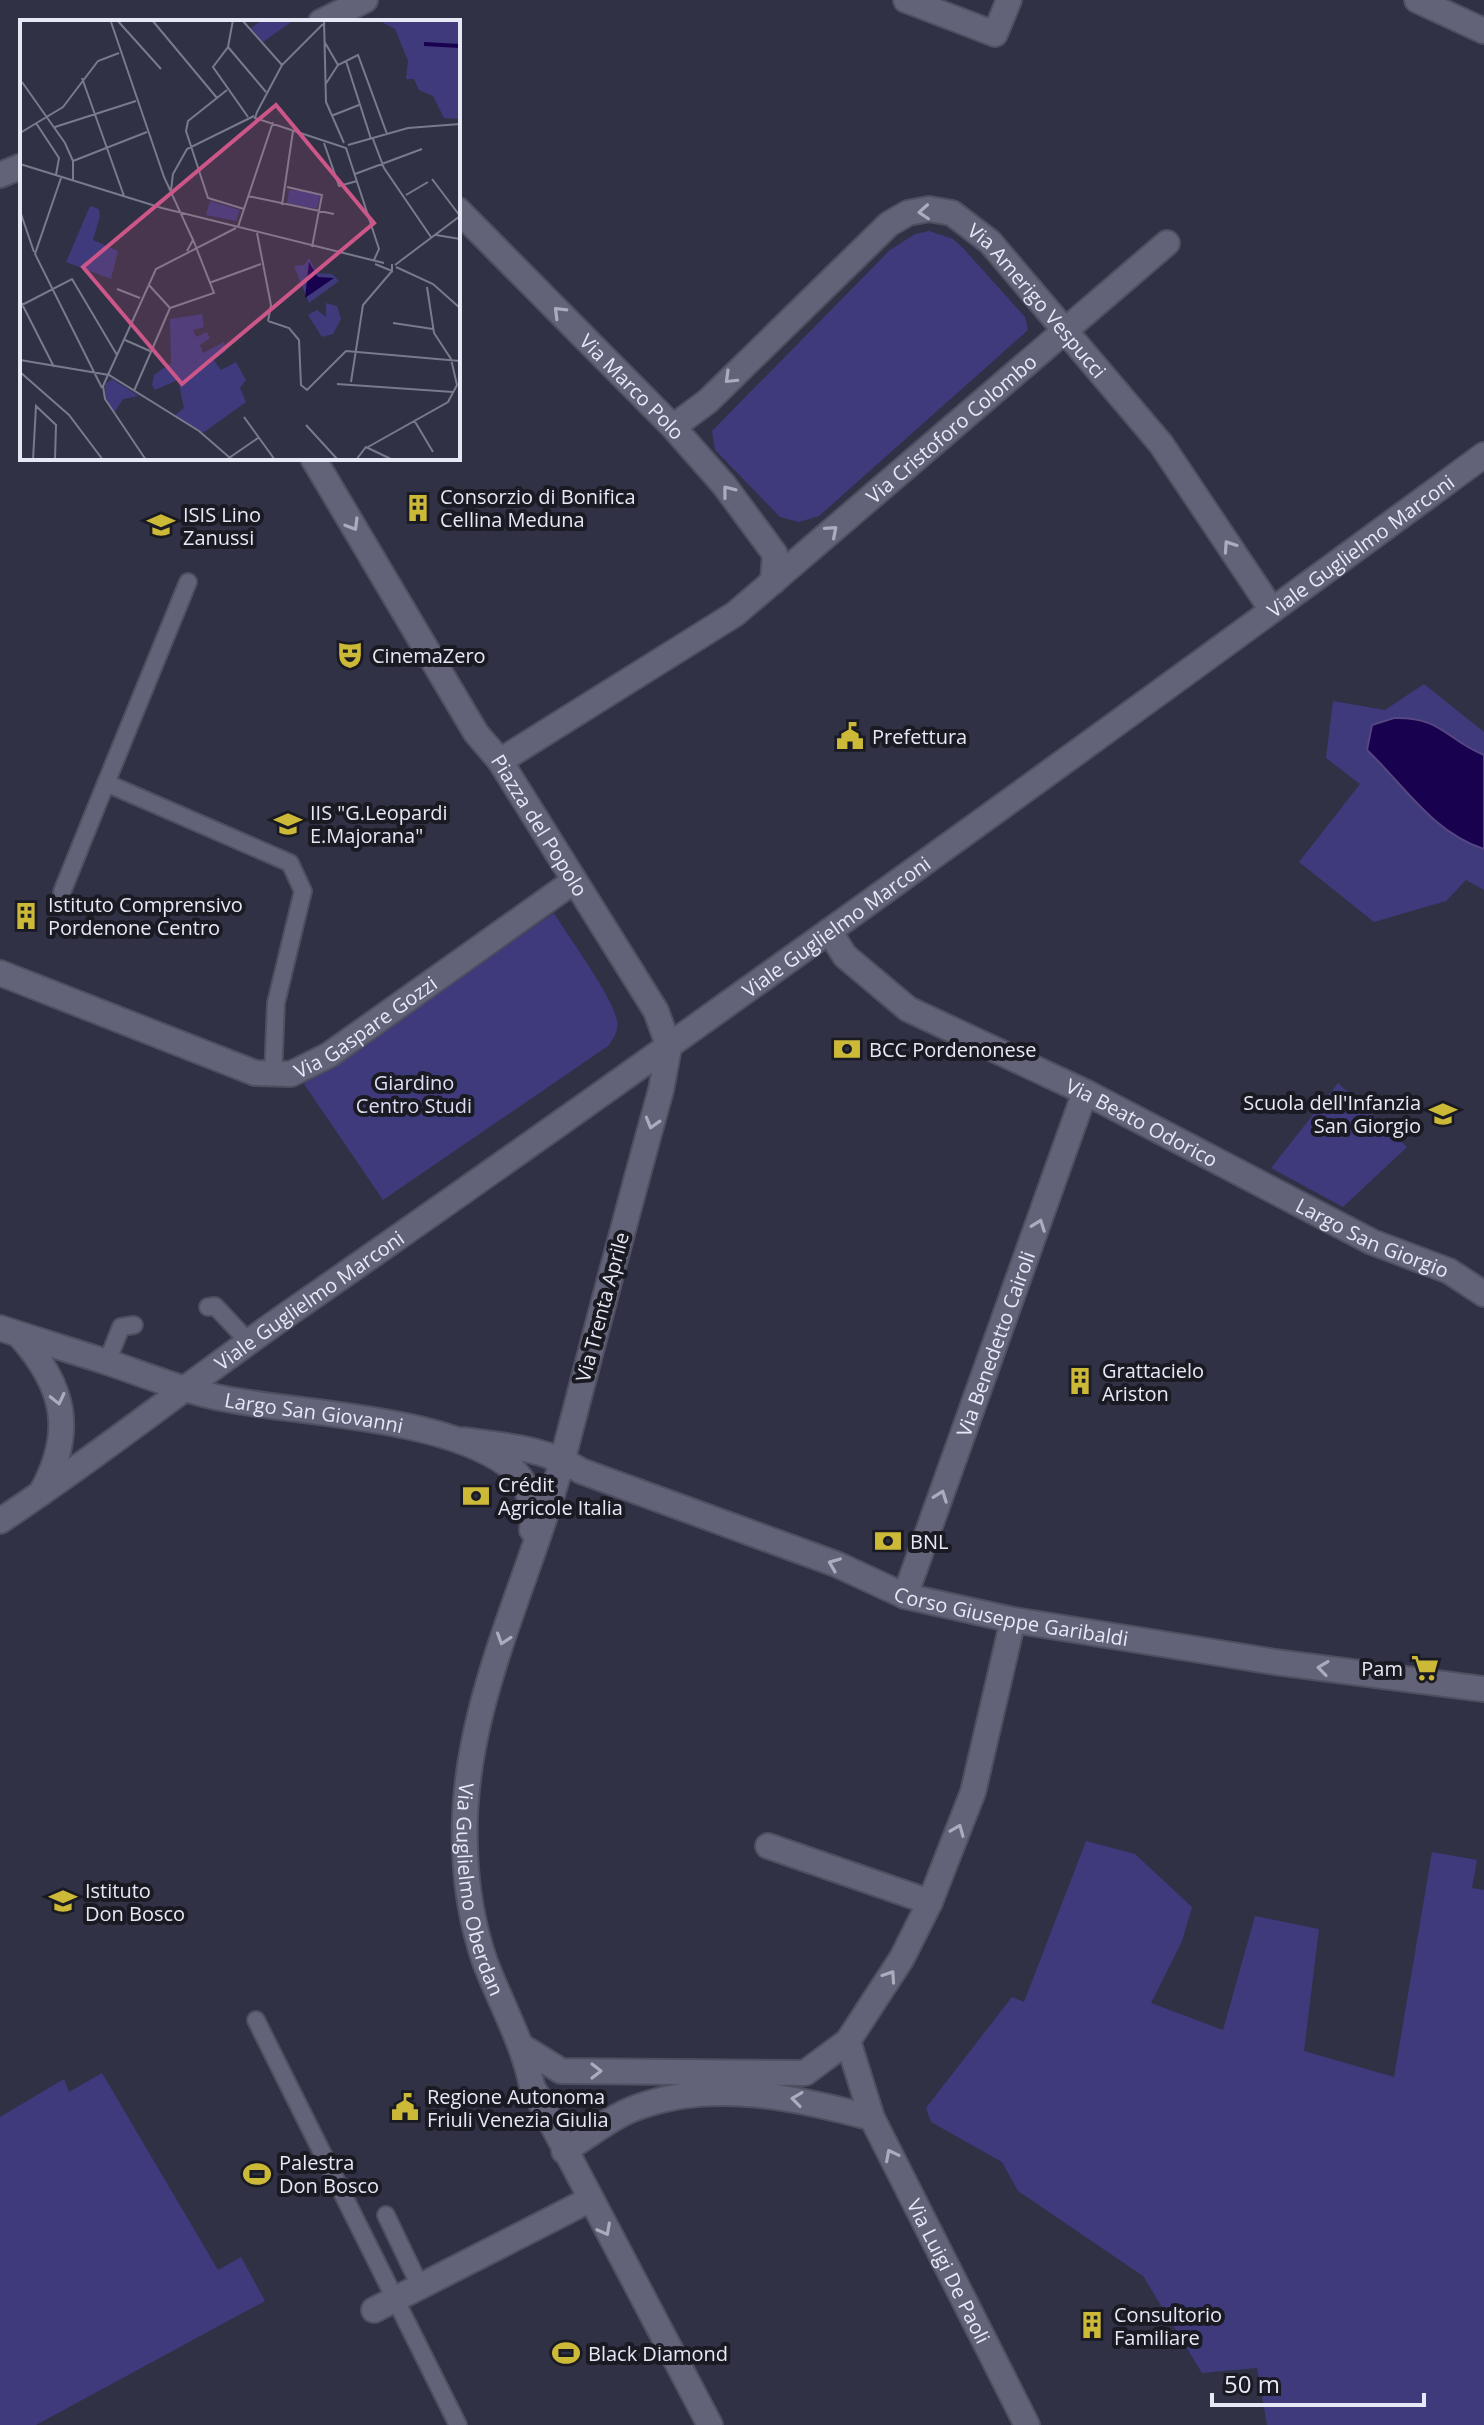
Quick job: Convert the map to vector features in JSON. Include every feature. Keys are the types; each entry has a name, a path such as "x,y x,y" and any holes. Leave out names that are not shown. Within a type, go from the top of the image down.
{"street":[{"path":"325,20 365,0"},
{"path":"906,0 995,34 1009,0"},
{"path":"1417,0 1484,31"},
{"path":"0,175 20,167"},
{"name":"Via Amerigo Vespucci","path":"673,427 708,401 873,238 908,213 929,209 952,213 970,224 1161,444 1272,610"},
{"name":"Via Marco Polo","path":"460,212 673,427 724,485 775,554 773,582"},
{"name":"Via Cristoforo Colombo","path":"773,582 1167,243"},
{"name":"Viale Guglielmo Marconi","path":"183,1387 669,1047 1484,455"},
{"path":"314,460 476,733 500,761"},
{"name":"Piazza del Popolo","path":"669,1047 656,1011 500,761 665,661 735,614 773,582"},
{"name":"Via Gaspare Gozzi","path":"0,973 255,1073 273,1076 307,1068 329,1055 574,881"},
{"name":"Via Beato Odorico","path":"829,931 845,956 908,1009 1085,1092 1259,1181"},
{"name":"Via Trenta Aprile","path":"527,1565 562,1459 661,1090 669,1047"},
{"name":"Via Benedetto Cairoli","path":"905,1596 1085,1092"},
{"name":"Largo San Giorgio","path":"1259,1181 1372,1242 1449,1271 1484,1294"},
{"name":"Largo San Giovanni","path":"6,1326 225,1399 329,1411 446,1438 530,1449 562,1459"},
{"name":"Largo San Giovanni","path":"6,1326 42,1361 58,1392 61,1444 50,1476 39,1495"},
{"path":"0,1521 183,1387"},
{"name":"Largo San Giovanni","path":"446,1438 509,1466 523,1482 531,1500 533,1523 527,1565"},
{"name":"Corso Giuseppe Garibaldi","path":"562,1459 581,1471 836,1564 905,1596 1013,1620 1275,1662 1484,1689"},
{"name":"Via Guglielmo Oberdan","path":"527,1565 477,1728 469,1765 464,1824 470,1898 484,1958 524,2048 532,2086 589,2200 710,2425"},
{"path":"524,2048 561,2071 805,2073 848,2041 902,1958 930,1902 973,1792 1013,1620"},
{"path":"768,1846 930,1902"},
{"name":"Via Luigi De Paoli","path":"848,2041 872,2118 1027,2425"},
{"path":"564,2151 637,2107 702,2093 798,2098 872,2118"},
{"path":"384,2305 589,2200"}],"lane":[{"path":"62,892 188,582"},
{"path":"106,783 290,863 303,891 276,1003 273,1076"},
{"path":"208,1307 215,1306 248,1341"},
{"path":"107,1362 121,1327 134,1325"},
{"path":"256,2020 384,2305 458,2425"},
{"path":"386,2215 420,2286"}],"green space":[{"path":"929,231 953,239 963,248 1025,317 1028,330 819,516 799,522 780,517 715,450 712,431 890,250 915,234"},
{"path":"1424,684 1484,732 1484,890 1466,880 1446,901 1374,922 1299,862 1360,784 1326,758 1333,701 1385,710"},
{"name":"Giardino Centro Studi","path":"554,913 612,1007 617,1025 613,1039 608,1046 383,1200 304,1084"},
{"path":"1338,1083 1407,1147 1343,1207 1271,1168"},
{"path":"1086,1841 1135,1854 1192,1907 1182,1941 1151,2003 1223,2030 1255,1916 1319,1929 1304,2051 1394,2077 1432,1852 1477,1860 1472,1888 1484,1890 1484,2425 1267,2425 1257,2368 1202,2373 1143,2276 1018,2191 1002,2162 931,2122 926,2108 1012,1997 1024,2002"},
{"path":"102,2073 218,2270 241,2257 265,2301 36,2425 0,2425 0,2117 64,2079 69,2092"}],"shaded area":[{"path":"1394,718 1433,725 1484,755 1484,849 1449,831 1434,819 1367,750 1372,725"}],"place":[{"name":"Consorzio di Bonifica Cellina Meduna","path":"418,508"},
{"name":"ISIS Lino Zanussi","path":"161,525"},
{"name":"CinemaZero","path":"350,655"},
{"name":"Prefettura","path":"850,736"},
{"name":"IIS \"G.Leopardi E.Majorana\"","path":"288,824"},
{"name":"Istituto Comprensivo Pordenone Centro","path":"26,916"},
{"name":"BCC Pordenonese","path":"847,1049"},
{"name":"Scuola dell'Infanzia San Giorgio","path":"1443,1114"},
{"name":"Grattacielo Ariston","path":"1080,1381"},
{"name":"Crédit Agricole Italia","path":"476,1496"},
{"name":"BNL","path":"888,1541"},
{"name":"Pam","path":"1425,1668"},
{"name":"Istituto Don Bosco","path":"63,1901"},
{"name":"Regione Autonoma Friuli Venezia Giulia","path":"405,2107"},
{"name":"Palestra Don Bosco","path":"257,2174"},
{"name":"Consultorio Familiare","path":"1092,2325"},
{"name":"Black Diamond","path":"566,2353"}]}
